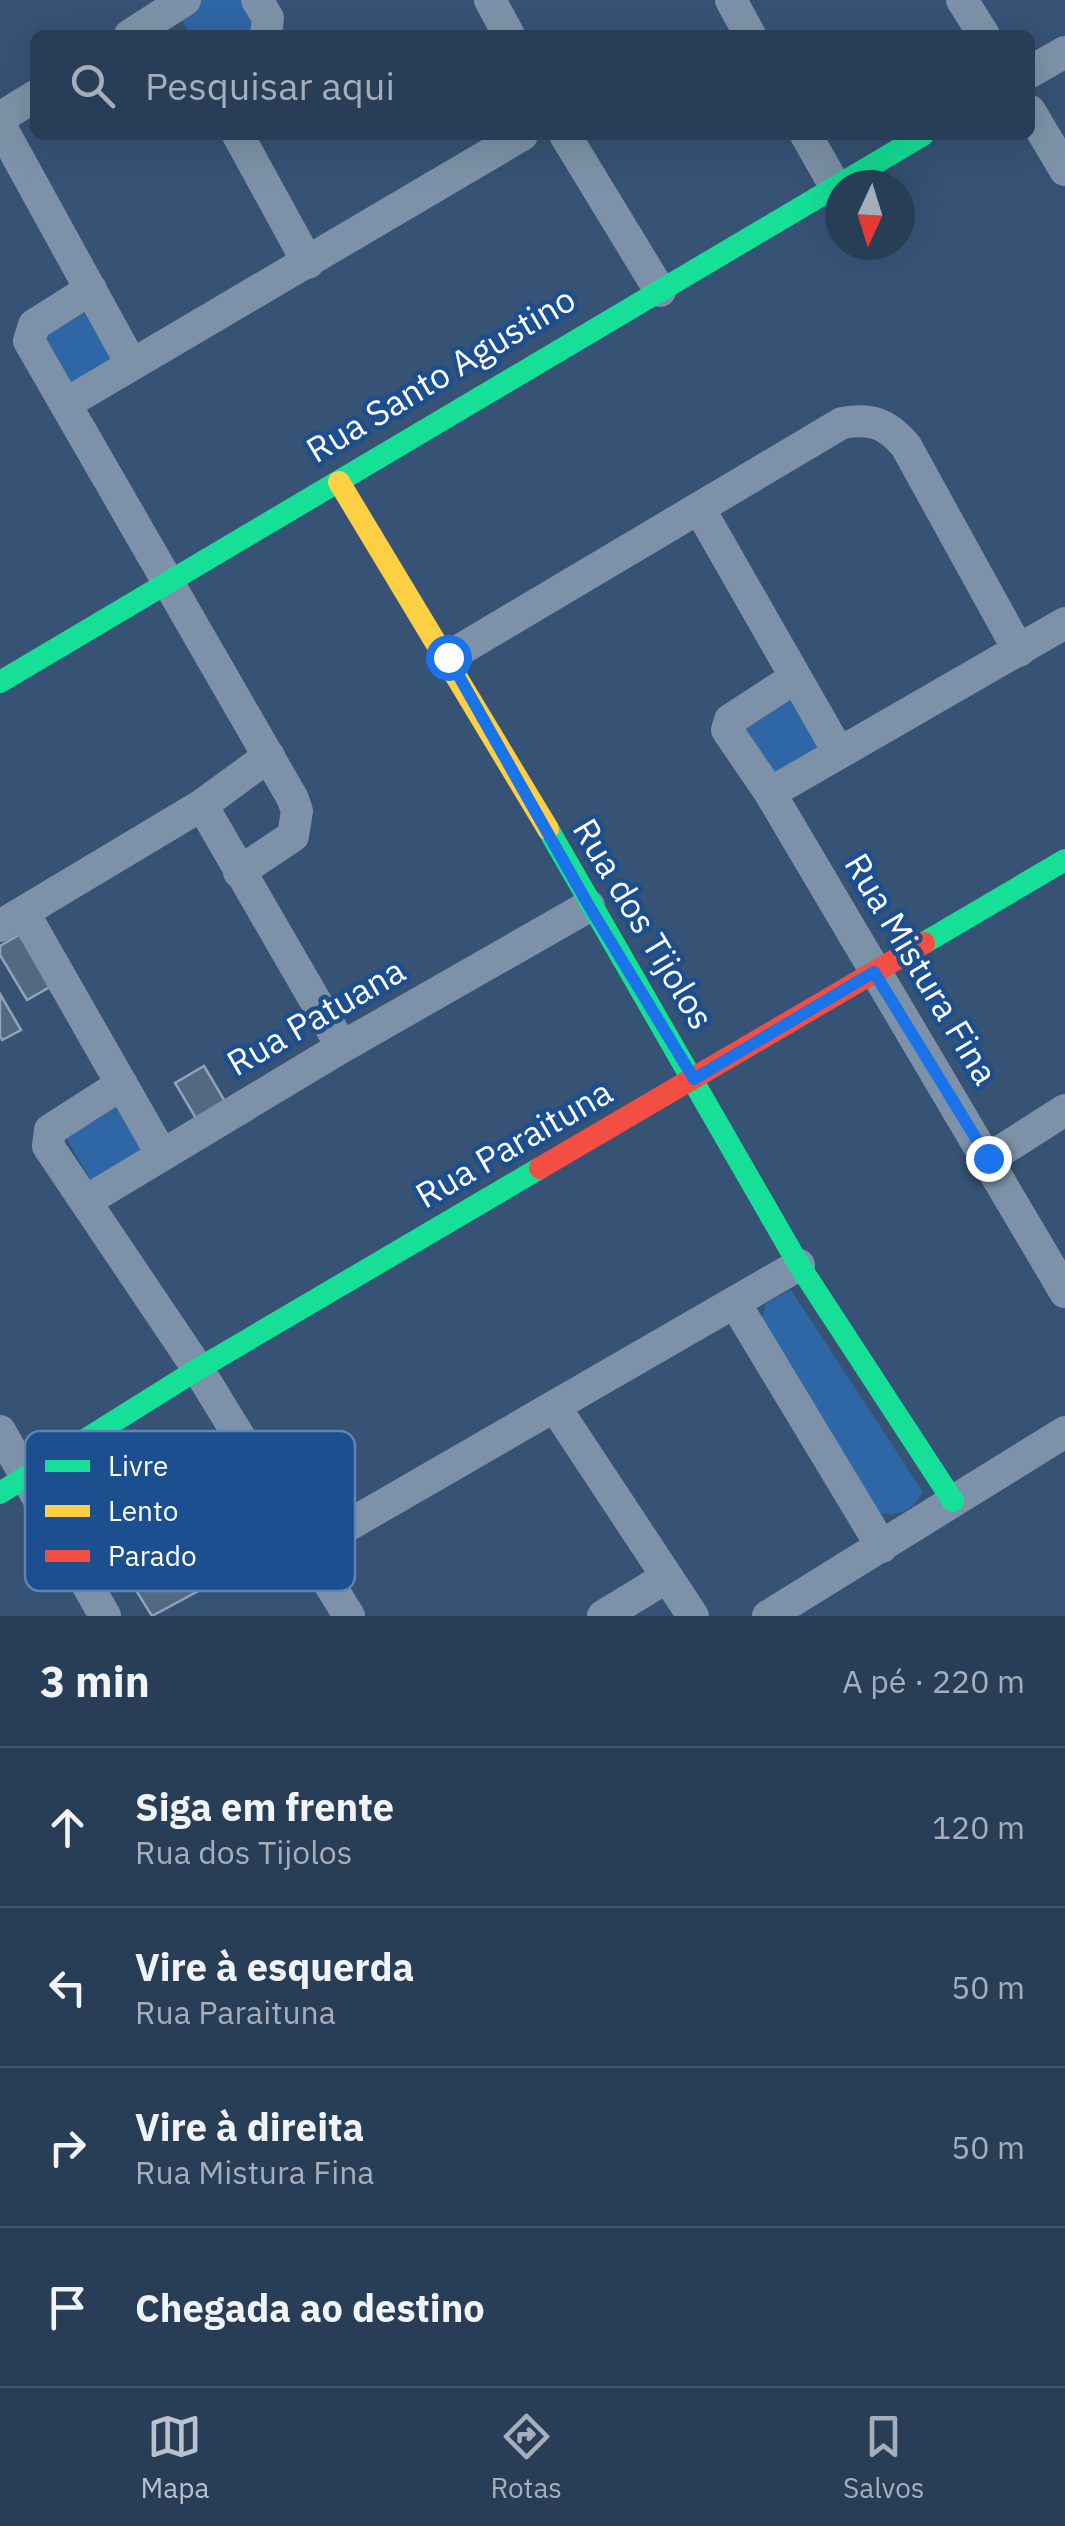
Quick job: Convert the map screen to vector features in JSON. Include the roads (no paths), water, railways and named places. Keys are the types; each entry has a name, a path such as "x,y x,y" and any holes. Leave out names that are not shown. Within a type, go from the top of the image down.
{"street":[{"path":"257,0 268,18 267,30"},
{"path":"490,0 506,30"},
{"path":"731,0 747,30"},
{"path":"962,0 981,30"},
{"path":"142,30 179,15"},
{"path":"1035,69 1065,52"},
{"path":"30,100 0,121 132,365"},
{"path":"1035,120 1065,170"},
{"path":"241,140 308,263"},
{"path":"67,403 514,140"},
{"path":"567,140 660,291"},
{"path":"809,140 826,170"},
{"name":"Rua Santo Agustino","path":"862,170 913,140"},
{"name":"Rua Santo Agustino","path":"0,682 825,192"},
{"path":"92,289 28,332 33,349 67,403 165,584 269,756 298,812 293,836 239,872"},
{"path":"448,657 842,423 873,422 890,427 906,446 1019,652"},
{"name":"Rua dos Tijolos","path":"340,482 448,657 799,1265 953,1501"},
{"path":"699,508 793,679 839,753"},
{"path":"770,793 1065,623"},
{"name":"Rua Mistura Fina","path":"793,679 730,720 727,730 770,793 1065,1292"},
{"path":"162,1155 122,1084 12,919 202,805 269,756"},
{"path":"202,805 342,1046"},
{"name":"Rua Paraituna","path":"100,1431 198,1369 1065,860"},
{"name":"Rua Patuana","path":"86,1201 342,1046 589,906"},
{"path":"122,1084 50,1130 48,1146 236,1431"},
{"path":"988,1158 1065,1110"},
{"path":"355,1521 799,1265"},
{"path":"735,1303 882,1546"},
{"path":"555,1406 693,1616"},
{"path":"0,1431 14,1485"},
{"path":"768,1616 1065,1432"},
{"path":"605,1614 666,1577"},
{"path":"88,1591 105,1616"},
{"path":"334,1591 349,1616"}]}
